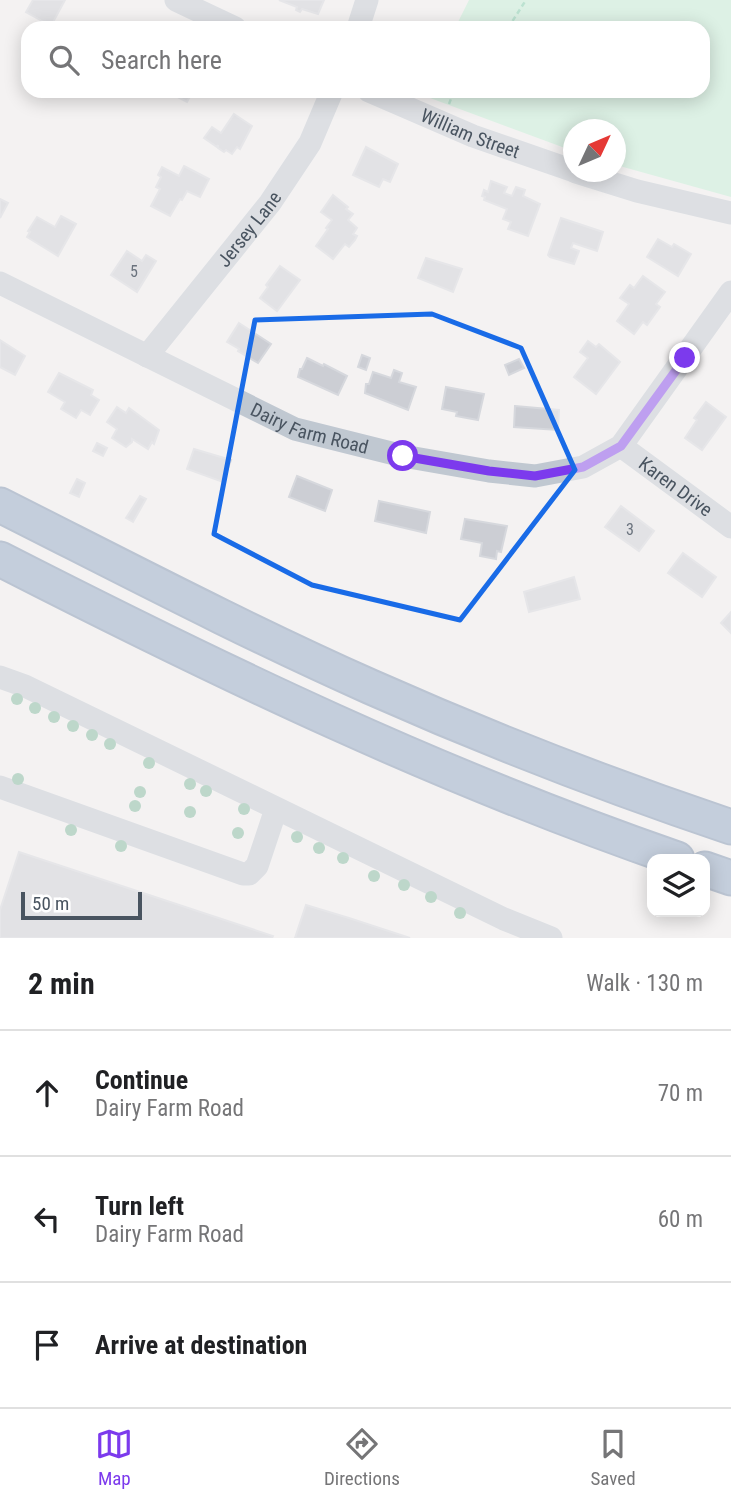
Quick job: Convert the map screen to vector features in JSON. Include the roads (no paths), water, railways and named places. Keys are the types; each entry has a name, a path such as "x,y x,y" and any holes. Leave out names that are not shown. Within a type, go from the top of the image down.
{"highway":[{"path":"0,505 211,612 380,691 540,757 731,827"},
{"path":"0,559 192,657 350,731 478,785 664,854"},
{"path":"710,871 731,878"}],"street":[{"path":"176,0 220,21"},
{"path":"360,21 367,0"},
{"name":"Jersey Lane","path":"147,356 270,203 310,143 329,98"},
{"name":"William Street","path":"385,98 473,136 563,167"},
{"name":"William Street","path":"609,182 731,213"},
{"name":"Dairy Farm Road","path":"0,283 295,429 403,456 535,476 583,467 621,446 731,292"},
{"name":"Karen Drive","path":"621,446 731,527"},
{"path":"0,677 25,686 504,919 551,938"},
{"path":"0,787 243,874 249,874 257,866 276,809"}]}
